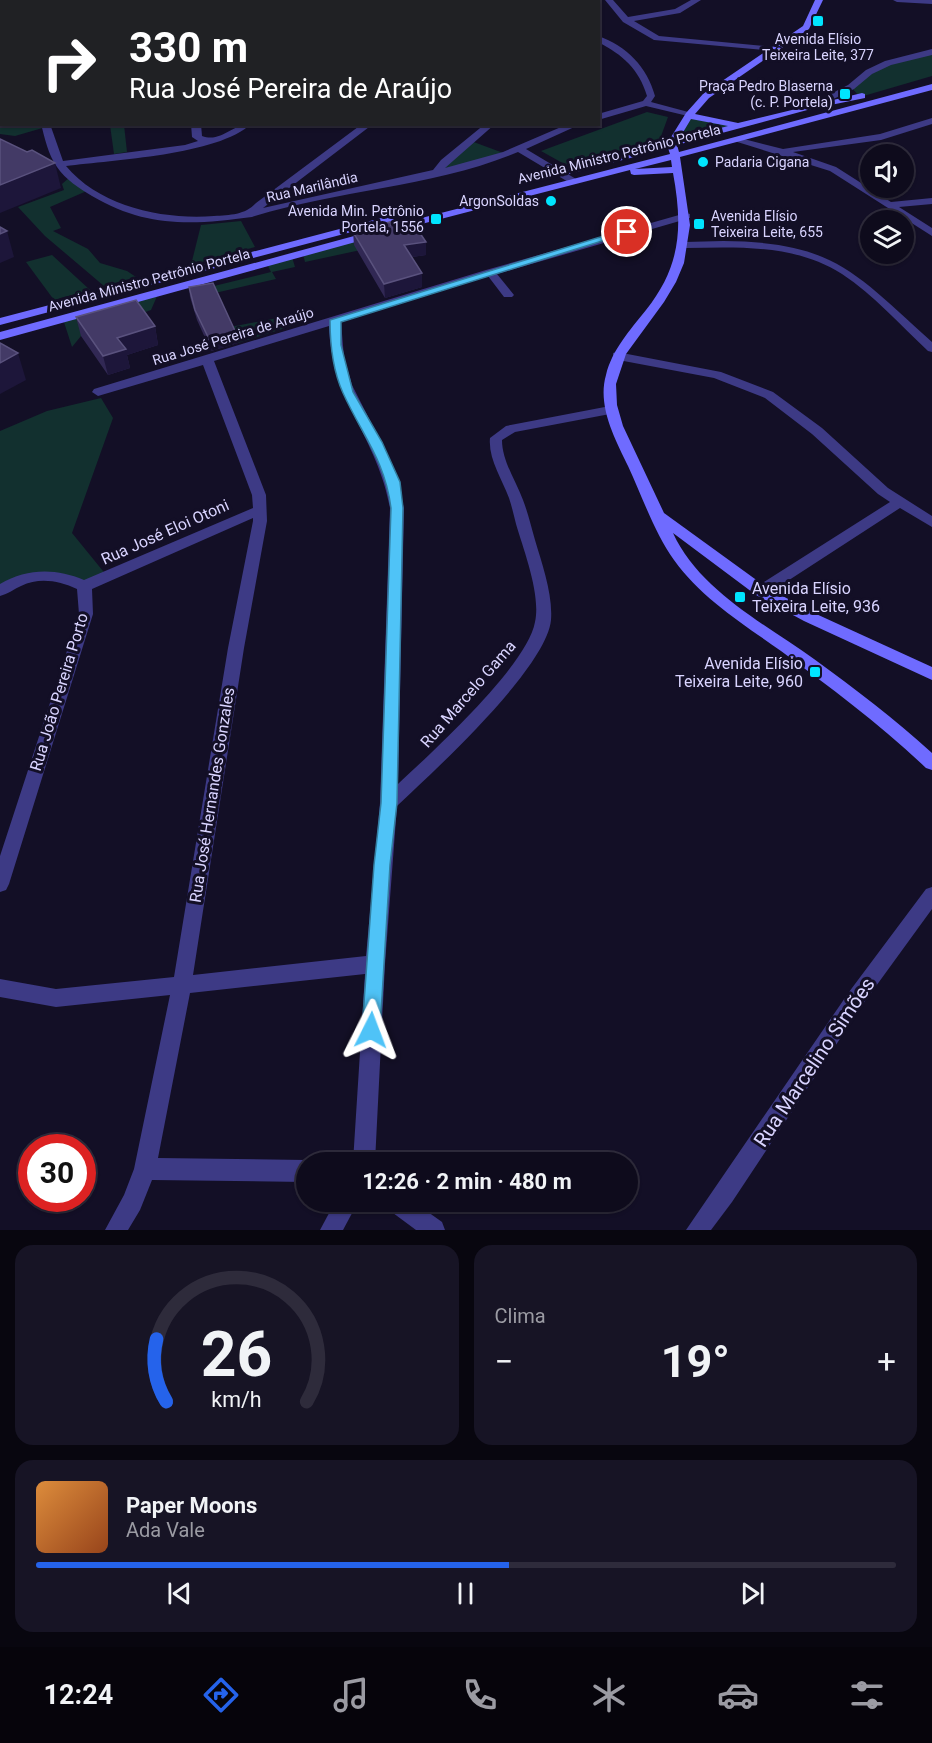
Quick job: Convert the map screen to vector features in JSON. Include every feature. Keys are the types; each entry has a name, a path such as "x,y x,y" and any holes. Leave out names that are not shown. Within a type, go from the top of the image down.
{"main road":[{"path":"819,0 806,27 716,88 689,115 672,143 687,216 685,245 679,266 666,290 617,356 610,381 610,410 666,536 680,559 716,594 890,724 932,763"},
{"name":"Avenida Ministro Petrônio Portela","path":"0,322 672,143 754,124 810,107 860,97 932,76"},
{"name":"Avenida Ministro Petrônio Portela","path":"0,336 586,177 736,141 932,87"},
{"path":"689,115 715,122 754,124"},
{"path":"586,177 677,170"},
{"path":"658,515 761,591 809,617 932,674"}],"street":[{"path":"609,0 626,20 657,38 774,49"},
{"path":"626,20 677,11 697,0"},
{"path":"897,0 930,2"},
{"path":"600,40 638,64 648,82 651,96 646,103"},
{"name":"Avenida Ministro Petrônio Portela","path":"810,107 851,87 869,72 888,63 932,52"},
{"path":"851,87 860,97 875,103"},
{"path":"600,116 646,103 689,115"},
{"path":"932,110 929,113 932,117"},
{"path":"781,151 880,137 932,121"},
{"path":"46,126 60,164 187,148 226,137 244,126"},
{"path":"196,126 197,136 207,141"},
{"path":"252,214 260,205 366,126"},
{"path":"436,174 444,162 489,126"},
{"name":"Rua Marilândia","path":"60,164 70,177 120,208 157,218 214,220 252,214 436,174 485,161 572,126"},
{"path":"736,141 781,151 833,169 932,232"},
{"path":"519,149 573,181"},
{"path":"890,204 932,201"},
{"name":"Rua José Pereira de Araújo","path":"98,392 208,361 490,272 687,216"},
{"path":"685,245 730,244 773,247 793,250 824,260 851,275 932,348"},
{"path":"490,272 508,295"},
{"path":"335,320 335,345 348,392 376,442 394,482 397,508 389,803 375,964 365,1152"},
{"path":"617,356 717,375 769,395 817,431 883,491 932,522"},
{"name":"Rua José Hernandes Gonzales","path":"116,1230 132,1202 145,1169 182,985 234,659 260,521 260,495 208,361"},
{"name":"Rua Marcelo Gama","path":"389,803 442,754 503,686 525,660 543,624 543,604 517,499 494,443 498,436 511,429 610,410"},
{"path":"761,591 899,502"},
{"name":"Rua José Eloi Otoni","path":"84,586 260,510"},
{"path":"0,591 14,581 34,575 55,575 84,586"},
{"name":"Rua João Pereira Porto","path":"0,884 86,614 84,586"},
{"name":"Rua Marcelino Simões","path":"697,1230 724,1194 856,998 932,895"},
{"path":"0,988 56,998 375,964"},
{"path":"145,1169 296,1171"},
{"path":"331,1230 341,1212"},
{"path":"410,1212 434,1230"}],"green space":[{"path":"932,54 932,76 860,97 851,87 888,63"},
{"path":"647,112 668,117 660,139 568,166 541,151"},
{"path":"689,115 715,122 755,124 672,143"},
{"path":"0,126 46,127 15,136 0,134"},
{"path":"110,126 124,126 127,152 114,154"},
{"path":"471,141 506,154 437,174"},
{"path":"70,177 89,190 50,207 61,228 53,231 88,249 100,263 127,271 136,277 104,286 45,236 18,207 64,190 62,184"},
{"path":"241,221 255,247 191,265 201,225"},
{"path":"362,237 370,248 305,262 303,254"},
{"path":"52,255 90,290 54,300 26,262"},
{"path":"292,257 295,267 272,272 276,279 215,293 214,286 271,272 267,264"},
{"path":"158,294 151,310 81,336 72,347 63,319"},
{"path":"293,315 301,323 238,343 230,327"},
{"path":"101,398 113,418 72,533 107,576 84,586 55,575 0,591 0,431 47,411"}],"building":[{"path":"0,139 27,152 32,150 55,163 0,185"},
{"path":"411,220 426,242 404,245 422,273 384,284 353,232 390,222 391,225"},
{"path":"0,227 7,231 0,234"},
{"path":"213,283 236,333 210,341 195,310 189,287"},
{"path":"136,300 155,326 117,338 126,349 103,356 76,317"},
{"path":"0,343 18,353 0,363"}],"place":[{"name":"Avenida Elísio Teixeira Leite, 377","path":"818,21"},
{"name":"Praça Pedro Blaserna (c. P. Portela)","path":"845,94"},
{"name":"Padaria Cigana","path":"703,162"},
{"name":"ArgonSoldas","path":"551,201"},
{"name":"Avenida Min. Petrônio Portela, 1556","path":"436,219"},
{"name":"Avenida Elísio Teixeira Leite, 655","path":"699,224"},
{"name":"Avenida Elísio Teixeira Leite, 936","path":"740,597"},
{"name":"Avenida Elísio Teixeira Leite, 960","path":"815,672"}],"route":[{"path":"371,1030 382,865 388,826 397,508 394,482 376,442 348,392 335,345 335,320 627,232"}]}
